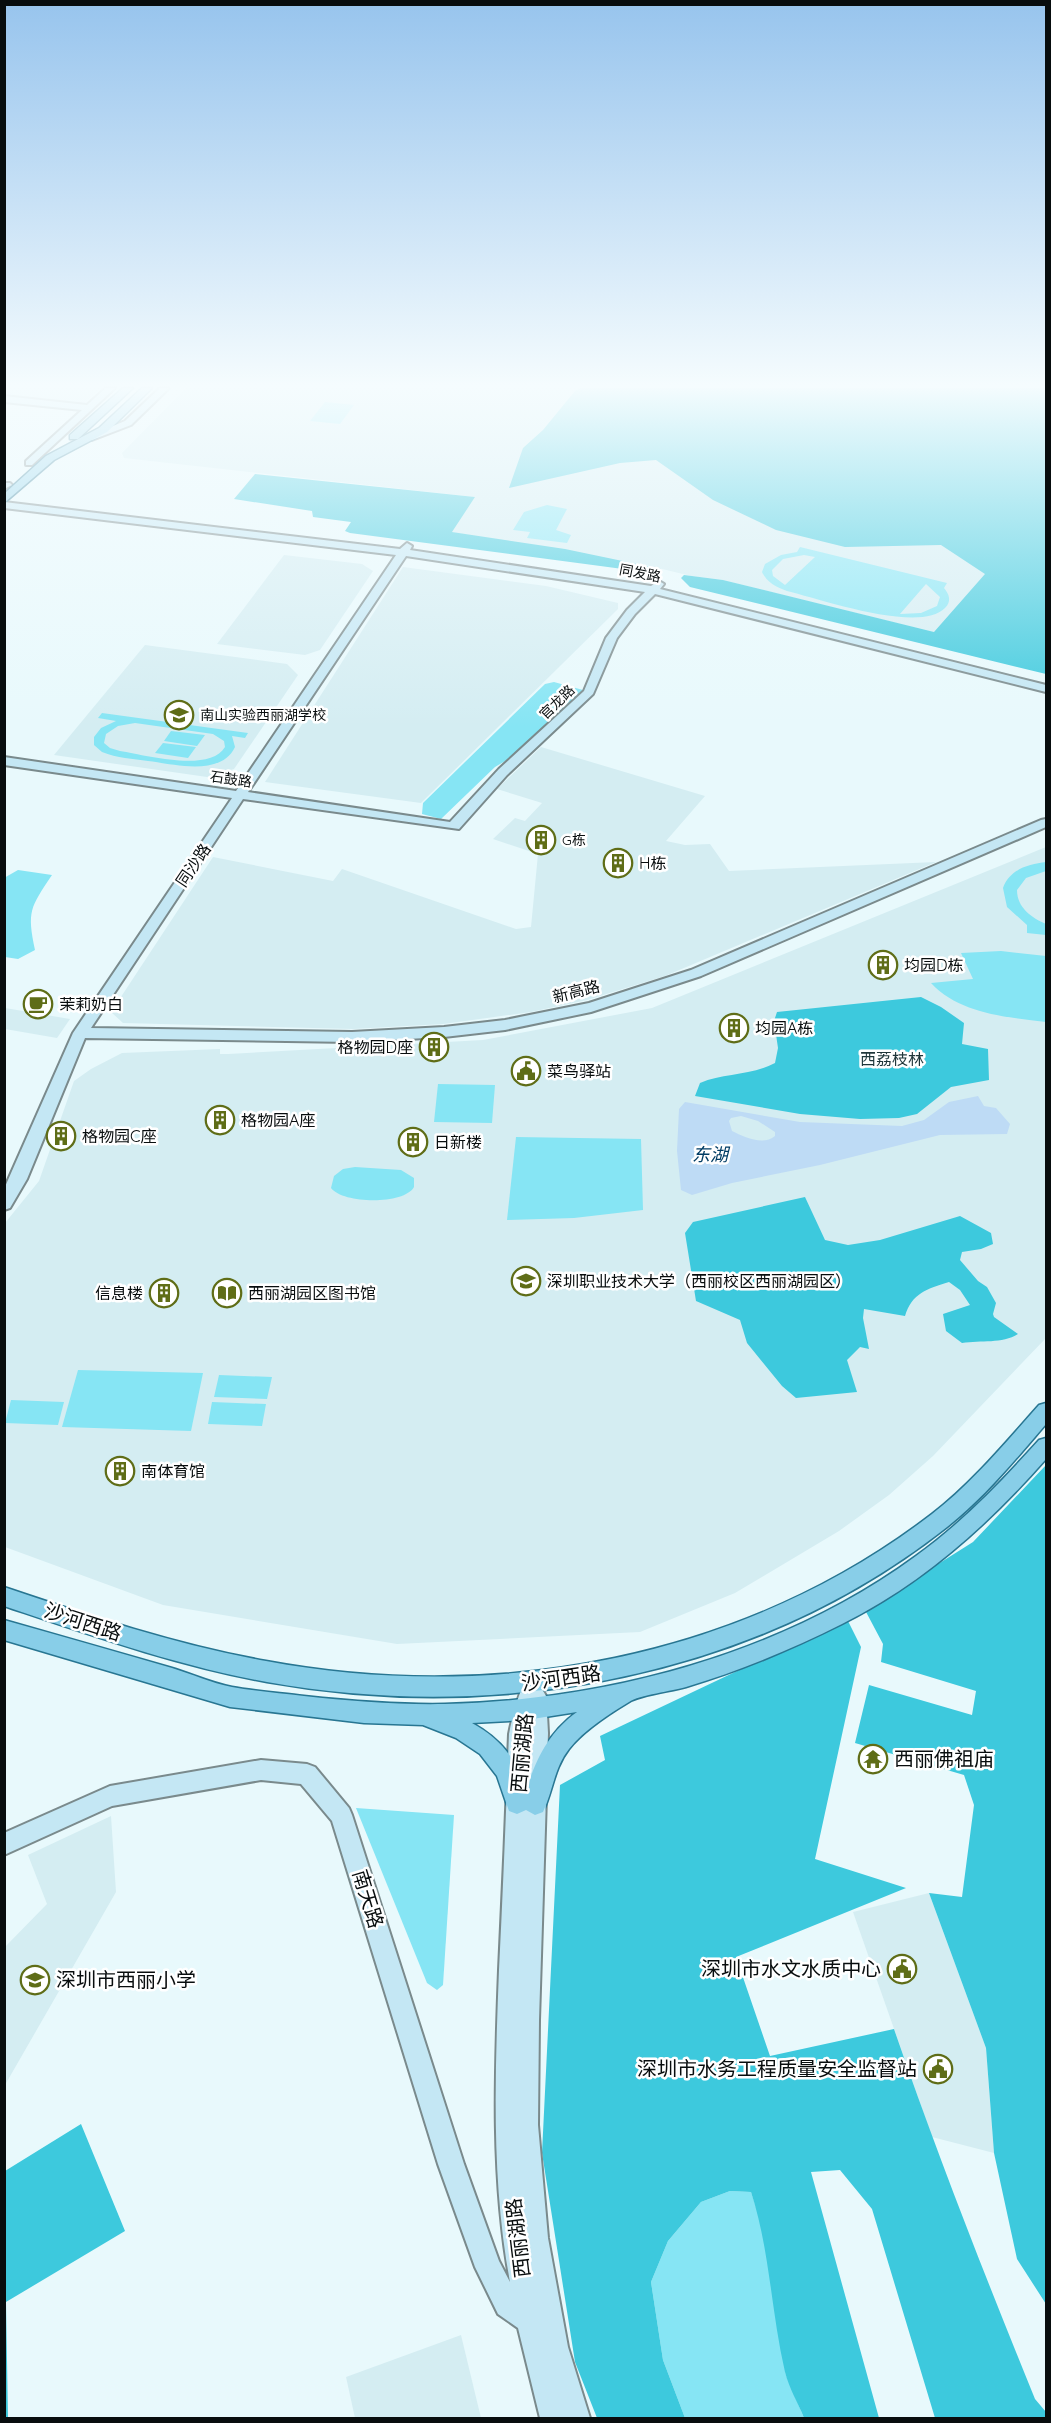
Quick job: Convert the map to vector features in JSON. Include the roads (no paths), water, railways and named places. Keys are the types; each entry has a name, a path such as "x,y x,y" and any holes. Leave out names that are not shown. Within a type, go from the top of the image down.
{"main road":[{"name":"沙河西路","path":"4,1596 87,1624 186,1653 270,1673 386,1686 464,1687 534,1683 596,1674 699,1648 768,1623 831,1592 889,1558 941,1519 983,1481 1047,1411"},
{"name":"沙河西路","path":"4,1630 224,1695 342,1711 424,1715 530,1708 626,1691 709,1670 814,1628 877,1594 960,1535 1007,1490 1047,1446"},
{"path":"526,1804 561,1741 575,1727 626,1691"},
{"path":"424,1715 473,1735 490,1747 504,1762 526,1804"}],"street":[{"name":"同发路","path":"59,501 406,547 580,567 656,587 1047,678"},
{"name":"同发路","path":"406,547 610,583 656,587 709,605 1047,688"},
{"name":"同沙路","path":"4,1204 19,1179 80,1033 406,547"},
{"path":"610,583 626,593 631,612 653,602 668,600 709,605"},
{"name":"官龙路","path":"454,826 503,772 589,692 612,638 631,612 656,587"},
{"name":"石鼓路","path":"4,761 454,826"},
{"name":"新高路","path":"80,1033 383,1036 475,1029 563,1014 645,991 696,973 1047,823"},
{"name":"西丽湖路","path":"534,1683 530,1708 526,1804 509,2020 508,2127 516,2245 536,2354 554,2418"},
{"name":"南天路","path":"4,1844 110,1796 261,1770 307,1774 341,1815 451,2164 488,2267 507,2305 519,2315 530,2319"},
{"name":"西丽湖路","path":"526,1804 526,2125 535,2238 555,2347 576,2418"}],"water":[{"name":"东湖","path":"978,1096 984,1106 996,1108 1010,1124 1007,1134 940,1135 820,1165 732,1183 692,1195 681,1190 677,1151 679,1109 685,1102 800,1122 902,1126 924,1120 949,1102","holes":["741,1116 758,1121 775,1132 775,1136 765,1140 748,1138 732,1131 729,1121 731,1118"]}],"place":[{"name":"南山实验西丽湖学校","path":"179,715"},
{"name":"G栋","path":"541,840"},
{"name":"H栋","path":"618,863"},
{"name":"均园D栋","path":"883,965"},
{"name":"茉莉奶白","path":"38,1004"},
{"name":"均园A栋","path":"734,1028"},
{"name":"格物园D座","path":"434,1047"},
{"name":"菜鸟驿站","path":"526,1071"},
{"name":"格物园A座","path":"220,1120"},
{"name":"格物园C座","path":"61,1136"},
{"name":"日新楼","path":"413,1142"},
{"name":"深圳职业技术大学（西丽校区西丽湖园区）","path":"526,1281"},
{"name":"信息楼","path":"164,1293"},
{"name":"西丽湖园区图书馆","path":"227,1293"},
{"name":"南体育馆","path":"120,1471"},
{"name":"西丽佛祖庙","path":"873,1759"},
{"name":"深圳市水文水质中心","path":"902,1969"},
{"name":"深圳市西丽小学","path":"35,1980"},
{"name":"深圳市水务工程质量安全监督站","path":"938,2069"}],"park label":[{"name":"西荔枝林","path":"892,1059"}]}
